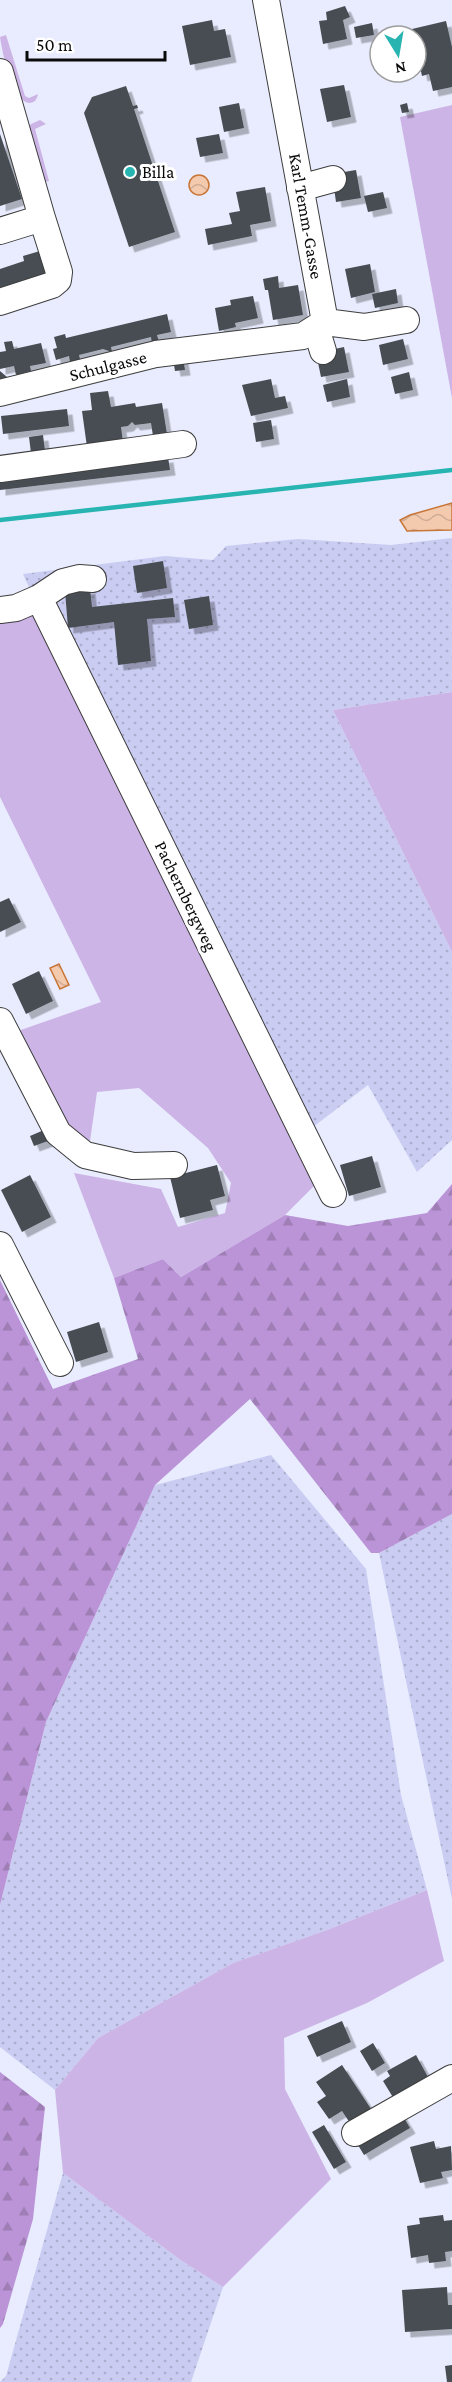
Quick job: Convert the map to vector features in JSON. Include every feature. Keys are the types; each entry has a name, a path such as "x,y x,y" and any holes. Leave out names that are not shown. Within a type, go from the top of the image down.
{"street":[{"name":"Karl Temm-Gasse","path":"266,0 300,188 321,334"},
{"path":"0,72 59,272 58,280 52,285 0,302"},
{"path":"300,188 333,179"},
{"path":"0,231 42,218"},
{"path":"321,334 406,320"},
{"name":"Schulgasse","path":"0,393 156,354 321,334"},
{"path":"0,468 183,444"},
{"path":"0,610 16,608 39,598 63,582 79,578 93,579"},
{"name":"Pachernbergweg","path":"39,598 333,1194"},
{"path":"0,1021 58,1133 85,1155 133,1166 174,1165"},
{"path":"0,1245 60,1363"},
{"path":"355,2133 452,2078"}],"shaded area":[{"path":"6,35 25,96 29,98 38,94 33,102 23,100 13,85 0,37"},
{"path":"452,105 452,398 400,117"},
{"path":"40,120 46,124 35,129 49,181 45,182 42,179 28,128"},
{"path":"452,538 452,692 333,710 452,952 452,1140 417,1172 368,1085 313,1127 86,712 23,574 165,556 213,560 226,546 298,539 391,545"},
{"path":"41,612 86,712 314,1186 285,1215 181,1277 163,1259 114,1278 74,1173 161,1189 178,1227 225,1213 231,1183 208,1148 139,1088 97,1092 90,1141 62,1125 15,1032 101,1002 0,797 0,623"},
{"path":"452,692 452,952 333,710"},
{"path":"271,1455 366,1569 401,1795 427,1890 327,1930 233,1963 98,2038 55,2090 0,2047 0,1905 46,1722 155,1485"},
{"path":"452,1514 452,1899 379,1553"},
{"path":"427,1890 444,1961 367,2003 284,2038 285,2089 331,2179 223,2287 182,2261 63,2173 55,2090 98,2038 233,1963 327,1930"},
{"path":"63,2173 182,2261 223,2287 191,2382 0,2382 6,2376"}],"green space":[{"path":"452,1184 452,1514 379,1553 371,1553 250,1399 155,1485 46,1722 0,1905 0,1280 53,1389 138,1359 114,1278 163,1259 181,1277 285,1215 348,1226 427,1213"},
{"path":"0,2072 45,2107 33,2219 0,2328"}],"water":[{"path":"199,175 206,178 209,185 206,192 199,195 192,192 189,185 192,178"},
{"path":"452,503 452,530 407,531 400,520 410,515"},
{"path":"59,964 69,985 60,989 50,968"}],"building":[{"path":"345,6 350,17 343,20 347,39 323,44 319,21 327,20 326,12"},
{"path":"212,20 214,31 225,29 231,57 190,65 182,26"},
{"path":"446,21 452,47 452,87 433,91 428,74 428,25"},
{"path":"372,23 368,24 368,36 356,38 354,27"},
{"path":"344,85 351,117 327,122 320,89"},
{"name":"Billa","path":"126,86 133,106 137,105 138,108 134,109 175,232 129,247 84,113 92,97"},
{"path":"239,103 244,128 224,132 219,107"},
{"path":"407,103 409,112 402,113 400,105"},
{"path":"0,134 22,199 0,206"},
{"path":"219,134 223,153 200,157 196,138"},
{"path":"356,170 361,198 336,202 332,174"},
{"path":"265,187 271,221 250,225 252,236 208,245 205,229 232,224 229,213 240,211 236,192"},
{"path":"383,192 387,208 368,212 364,196"},
{"path":"40,251 47,273 42,275 43,281 0,297 0,269 24,261 23,256"},
{"path":"370,264 375,292 351,298 345,269"},
{"path":"278,276 279,288 298,285 303,315 273,320 268,290 265,290 263,279"},
{"path":"396,289 398,303 375,308 372,294"},
{"path":"253,296 258,318 235,323 236,327 219,331 215,308 231,305 230,300"},
{"path":"167,314 171,332 157,335 159,342 152,344 151,337 111,347 112,352 103,349 79,355 80,359 70,362 69,356 56,360 53,349 57,348 54,337 65,334 66,338"},
{"path":"403,339 408,359 383,365 379,345"},
{"path":"12,341 14,349 41,343 46,363 30,366 31,371 16,375 14,366 0,369 0,352 6,351 4,342"},
{"path":"344,347 349,372 321,377 316,353"},
{"path":"183,358 185,370 175,371 173,359"},
{"path":"0,371 7,377 0,385"},
{"path":"409,372 413,390 395,394 391,377"},
{"path":"271,379 275,398 285,396 288,408 251,416 242,385"},
{"path":"347,379 350,397 327,402 323,385"},
{"path":"108,391 111,407 135,403 136,407 162,403 167,434 153,436 151,423 135,425 132,422 128,426 121,427 123,442 87,447 82,411 92,410 90,393"},
{"path":"67,409 69,426 3,434 1,416"},
{"path":"271,420 274,439 256,442 253,423"},
{"path":"43,435 45,451 31,453 29,437"},
{"path":"168,457 170,470 0,490 0,477"},
{"path":"163,561 167,588 137,593 133,566"},
{"path":"90,588 92,607 173,598 175,617 147,619 151,661 118,665 114,622 68,628 65,591"},
{"path":"209,596 213,625 189,629 184,600"},
{"path":"9,898 21,922 0,932 0,902"},
{"path":"39,971 53,1001 26,1014 12,984"},
{"path":"44,1130 48,1141 34,1146 30,1136"},
{"path":"372,1156 381,1187 349,1196 340,1165"},
{"path":"217,1165 225,1196 210,1200 213,1210 180,1218 170,1177"},
{"path":"30,1175 51,1217 22,1232 1,1190"},
{"path":"99,1322 108,1352 76,1362 67,1332"},
{"path":"342,2021 351,2042 317,2057 307,2036"},
{"path":"373,2043 385,2063 372,2071 360,2051"},
{"path":"416,2055 429,2079 394,2099 383,2081 390,2076 387,2071"},
{"path":"342,2065 375,2115 354,2129 342,2111 329,2119 317,2102 326,2096 316,2082"},
{"path":"401,2113 410,2128 364,2155 355,2140"},
{"path":"324,2125 346,2162 334,2169 312,2132"},
{"path":"434,2141 436,2149 451,2146 452,2170 441,2172 443,2178 420,2183 410,2147"},
{"path":"443,2215 444,2221 452,2220 452,2251 445,2252 446,2261 429,2263 428,2255 411,2258 407,2226 420,2224 419,2218"},
{"path":"447,2287 448,2305 452,2305 452,2329 405,2332 402,2290"},
{"path":"452,2365 452,2382 447,2382 445,2366"}],"railway":[{"path":"0,520 452,470"}],"place":[{"name":"Billa","path":"130,172"}]}
